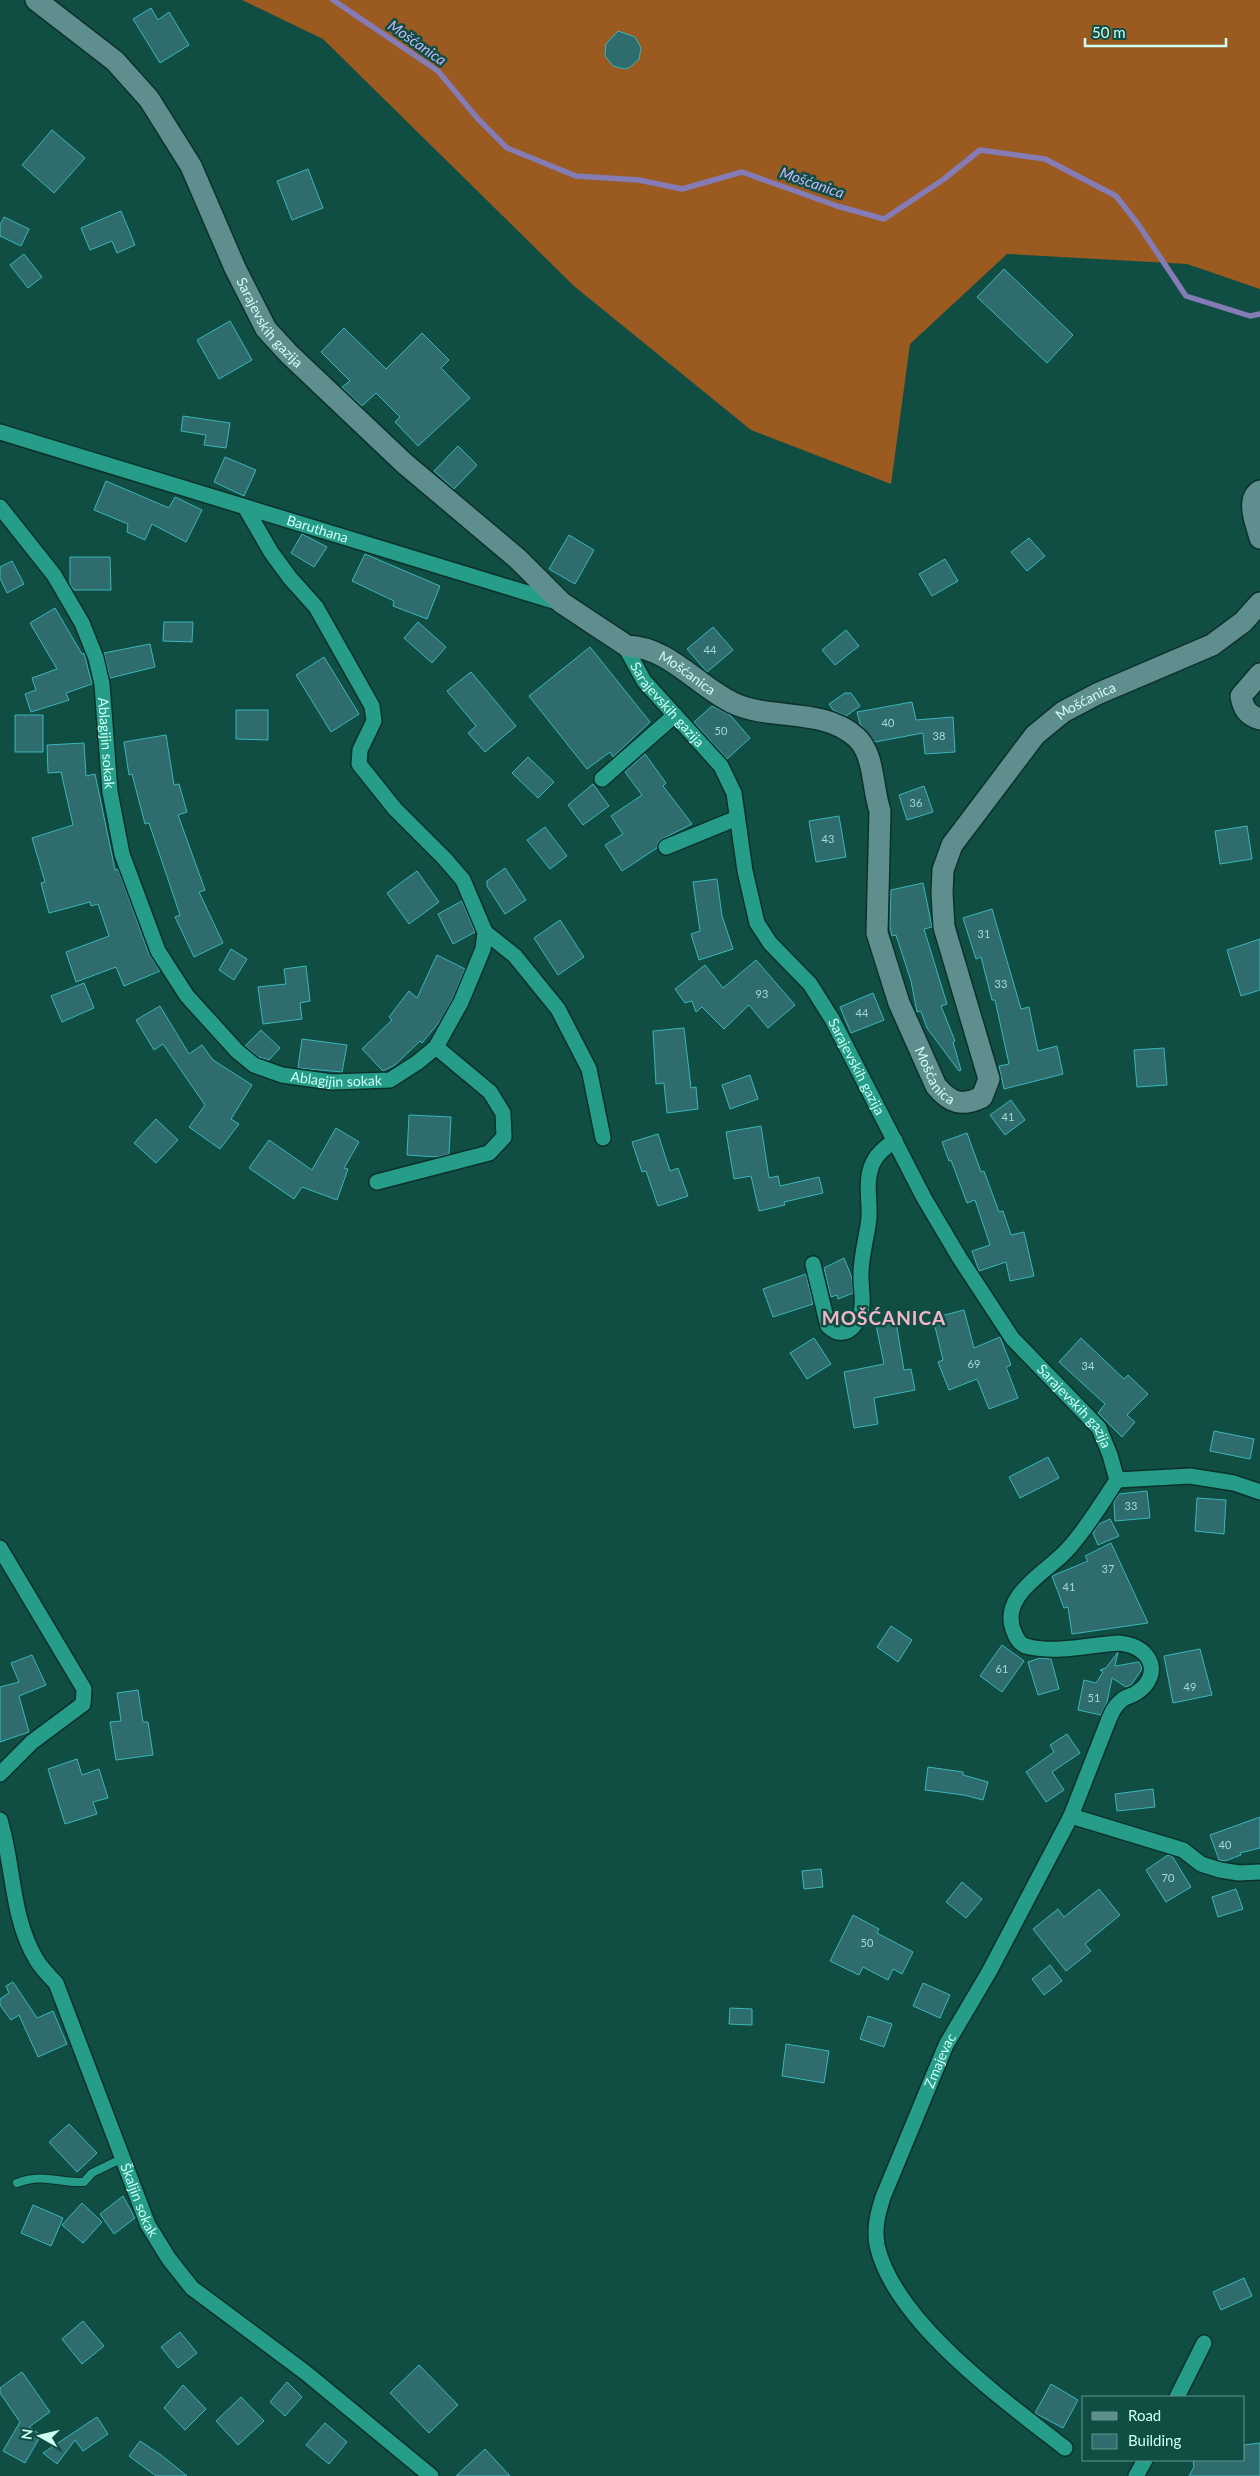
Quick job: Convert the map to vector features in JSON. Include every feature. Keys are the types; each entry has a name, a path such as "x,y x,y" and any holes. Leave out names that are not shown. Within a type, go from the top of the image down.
{"main road":[{"name":"Sarajevskih gazija","path":"36,0 115,61 150,100 191,166 235,268 266,329 289,354 404,463 518,559 562,603"},
{"path":"1260,491 1256,493 1252,504 1260,538"},
{"name":"Baruthana","path":"562,603 627,646"},
{"name":"Mošćanica","path":"627,646 638,646 662,655 733,703 763,711 816,718 856,737 866,752 871,767 874,795 880,811 877,933 900,1003 936,1086 944,1095 956,1102 970,1103 982,1097 989,1079 944,927 943,870 952,845 1035,735 1064,712 1097,694 1212,645 1243,622 1260,603"},
{"path":"1260,674 1241,696 1243,708 1253,717 1260,719"}],"street":[{"name":"Baruthana","path":"0,432 562,603"},
{"name":"Ablagijin sokak","path":"0,507 54,576 82,623 96,658 102,684 110,792 122,854 158,951 187,996 237,1051 254,1065 282,1075 332,1082 390,1080 418,1062 436,1047 461,1002 483,949 485,932"},
{"path":"245,507 271,552 290,578 316,607 372,706 374,721 360,750 360,764 395,809 439,852 462,880 485,932 515,956 558,1010 589,1070 603,1138"},
{"name":"Sarajevskih gazija","path":"627,646 628,652 644,680 721,766 734,793 745,870 757,923 770,944 810,984 839,1033 894,1140 959,1257 1012,1338 1099,1428 1110,1455 1117,1480"},
{"path":"602,779 675,715"},
{"path":"666,847 737,818"},
{"path":"377,1182 489,1153 504,1137 503,1113 490,1092 436,1047"},
{"path":"812,1264 828,1326 834,1332 841,1333 849,1330 857,1323 862,1306 861,1268 869,1217 868,1176 876,1155 894,1140"},
{"path":"1260,1492 1234,1483 1190,1476 1117,1480 1069,1549 1026,1585 1013,1606 1011,1625 1018,1641 1028,1647 1042,1649 1124,1643 1144,1652 1151,1663 1152,1673 1146,1685 1135,1694 1123,1698 1112,1712 1072,1816 1183,1850 1200,1864 1220,1870 1239,1873 1260,1872"},
{"path":"0,1548 84,1689 83,1704 32,1742 0,1774"},
{"name":"Zmajevac","path":"1065,2448 1008,2404 936,2340 917,2319 897,2291 882,2262 877,2243 876,2221 883,2196 946,2045 989,1972 1072,1816"},
{"name":"Škaljin sokak","path":"0,1820 5,1837 14,1899 22,1929 36,1960 56,1983 148,2225 169,2259 192,2288 306,2373 431,2476"},
{"path":"1177,2396 1204,2343"},
{"path":"1136,2476 1144,2461"}],"lane":[{"path":"17,2183 31,2178 44,2177 84,2182 92,2173 123,2158"}],"shaded area":[{"path":"242,0 1260,0 1260,289 1187,264 1007,254 910,344 891,484 751,430 574,286 323,39"}],"building":[{"path":"151,8 158,20 169,12 189,45 160,63 133,19"},
{"path":"618,31 635,37 641,48 639,59 625,69 613,66 605,56 606,44"},
{"path":"52,130 85,158 54,193 22,165"},
{"path":"308,169 323,208 292,220 277,181"},
{"path":"121,211 135,245 117,253 112,241 90,250 81,228"},
{"path":"4,217 29,229 21,246 0,236 0,225"},
{"path":"24,254 42,277 28,288 10,265"},
{"path":"1004,269 1073,335 1047,363 977,297"},
{"path":"230,321 252,360 219,379 197,340"},
{"path":"344,328 386,369 422,333 449,360 441,368 470,398 418,446 395,422 400,417 376,393 362,406 342,387 350,381 321,352"},
{"path":"183,416 230,423 226,448 204,445 206,435 181,431"},
{"path":"458,446 477,465 454,489 434,471"},
{"path":"225,457 256,470 244,496 214,482"},
{"path":"106,481 169,508 175,497 202,510 186,542 152,524 145,540 127,532 128,524 94,510"},
{"path":"302,534 327,547 314,567 291,553"},
{"path":"569,535 594,550 575,584 549,569"},
{"path":"1029,538 1045,556 1027,571 1011,552"},
{"path":"365,554 440,586 427,619 393,606 394,601 352,581"},
{"path":"70,557 110,557 111,590 74,590 70,584"},
{"path":"945,559 958,581 932,596 919,574"},
{"path":"12,561 24,584 7,593 0,578 0,567"},
{"path":"55,608 82,654 84,653 92,684 66,693 69,700 31,712 25,694 36,690 32,678 57,669 30,623"},
{"path":"164,622 193,622 192,642 163,641"},
{"path":"418,622 446,647 432,663 404,638"},
{"path":"713,627 733,650 707,672 687,649"},
{"path":"846,630 859,646 835,665 822,650"},
{"path":"150,644 155,667 110,678 104,653"},
{"path":"590,647 650,722 613,757 610,752 587,769 529,696"},
{"path":"324,657 359,714 331,732 296,675"},
{"path":"471,672 516,726 485,752 468,733 476,726 447,691"},
{"path":"845,693 851,693 860,706 846,716 833,710 829,704"},
{"path":"912,702 916,720 953,717 955,752 925,754 923,733 875,742 860,724 857,712"},
{"path":"712,706 730,715 750,738 727,759 694,722"},
{"path":"236,710 268,710 268,740 236,739"},
{"path":"15,715 43,715 43,752 15,752"},
{"path":"166,735 174,785 179,784 187,812 178,815 205,890 199,892 223,943 194,957 175,917 180,915 149,823 145,824 132,774 129,775 124,742"},
{"path":"84,743 86,776 95,774 115,870 118,869 149,954 160,971 124,986 116,967 76,982 66,952 109,936 98,904 91,906 90,902 49,913 41,883 45,882 32,838 73,825 61,772 48,773 47,745"},
{"path":"645,754 666,783 663,786 692,824 662,839 658,842 657,848 622,871 605,845 623,834 611,816 642,795 625,772"},
{"path":"528,757 554,782 538,798 512,773"},
{"path":"593,784 609,806 583,825 568,805"},
{"path":"924,786 933,812 907,820 899,795"},
{"path":"839,816 846,857 816,862 809,821"},
{"path":"1247,826 1252,859 1220,864 1215,831"},
{"path":"545,827 567,856 550,869 527,840"},
{"path":"505,868 526,900 505,914 487,886 487,881"},
{"path":"417,871 439,902 409,924 387,893"},
{"path":"717,879 722,916 733,949 699,960 691,934 700,931 693,882"},
{"path":"923,883 932,927 924,929 947,1004 941,1006 955,1041 953,1042 961,1070 959,1071 927,1028 921,1011 917,1012 911,981 896,935 892,936 890,927 891,890"},
{"path":"462,901 475,932 453,944 438,914"},
{"path":"992,909 1021,1009 1029,1007 1038,1051 1057,1046 1063,1074 1004,1089 999,1066 1009,1064 995,1000 992,1000 981,957 976,959 963,918"},
{"path":"560,920 584,957 558,975 534,938"},
{"path":"1260,939 1260,990 1241,996 1227,950"},
{"path":"231,949 247,959 234,980 219,970"},
{"path":"437,955 465,969 453,998 441,1020 422,1043 420,1041 395,1065 383,1071 362,1049 392,1020 389,1017 409,991 417,998"},
{"path":"756,960 795,1005 768,1028 749,1005 724,1029 702,1007 696,1012 692,1001 685,1003 675,989 705,965 723,988"},
{"path":"306,966 310,1001 300,1003 302,1019 263,1024 258,987 286,984 284,969"},
{"path":"84,983 94,1008 62,1022 51,996"},
{"path":"873,993 884,1020 851,1033 840,1007"},
{"path":"160,1006 189,1054 202,1045 213,1060 252,1085 231,1119 239,1124 220,1149 189,1127 205,1105 163,1044 154,1050 136,1020"},
{"path":"684,1028 691,1088 696,1087 698,1109 667,1113 664,1083 656,1084 653,1031"},
{"path":"261,1030 280,1048 269,1060 259,1057 245,1046"},
{"path":"302,1039 347,1045 342,1072 298,1068"},
{"path":"1164,1048 1167,1085 1137,1087 1134,1050"},
{"path":"750,1075 758,1099 730,1109 722,1085"},
{"path":"1011,1100 1025,1120 1005,1135 990,1115"},
{"path":"409,1115 451,1117 449,1154 438,1157 407,1155"},
{"path":"156,1119 178,1140 156,1163 134,1143"},
{"path":"761,1126 769,1178 778,1176 780,1186 819,1177 823,1193 784,1202 785,1205 759,1211 751,1176 734,1179 726,1132"},
{"path":"336,1128 359,1142 344,1168 348,1169 337,1200 302,1187 294,1199 249,1168 269,1140 312,1170"},
{"path":"967,1133 981,1172 984,1171 999,1212 1003,1211 1011,1235 1024,1232 1034,1276 1010,1281 1006,1262 979,1271 972,1251 990,1245 975,1200 967,1203 951,1160 949,1161 942,1142"},
{"path":"658,1134 670,1171 678,1168 688,1196 658,1206 646,1171 642,1172 632,1142"},
{"path":"844,1258 852,1278 853,1293 838,1299 837,1295 831,1297 824,1268"},
{"path":"806,1274 813,1304 773,1317 763,1289"},
{"path":"964,1310 974,1348 1000,1337 1011,1365 1006,1367 1018,1398 989,1409 977,1379 949,1390 938,1362 943,1360 933,1318"},
{"path":"896,1322 904,1370 911,1369 915,1390 874,1398 878,1424 854,1428 844,1372 884,1364 876,1325"},
{"path":"814,1338 831,1364 807,1379 790,1353"},
{"path":"1081,1338 1124,1379 1128,1375 1148,1394 1127,1415 1135,1422 1122,1437 1098,1413 1105,1404 1059,1362"},
{"path":"1214,1431 1254,1439 1250,1459 1210,1451"},
{"path":"1048,1457 1059,1478 1020,1498 1009,1477"},
{"path":"1147,1491 1150,1518 1115,1521 1114,1502 1119,1494"},
{"path":"1197,1498 1226,1500 1224,1534 1195,1531"},
{"path":"1110,1519 1119,1536 1098,1545 1093,1533 1099,1524"},
{"path":"1111,1543 1148,1623 1072,1634 1068,1607 1064,1608 1052,1576 1088,1561 1085,1556"},
{"path":"891,1626 912,1640 898,1662 877,1647"},
{"path":"1002,1645 1024,1661 1002,1692 980,1676"},
{"path":"1200,1649 1212,1695 1173,1703 1164,1656"},
{"path":"1118,1652 1115,1666 1139,1662 1141,1666 1142,1669 1131,1685 1126,1687 1112,1678 1107,1702 1101,1715 1078,1710 1084,1680 1096,1683 1103,1672 1100,1670 1106,1668"},
{"path":"32,1655 46,1685 19,1696 29,1732 0,1742 0,1687 19,1682 11,1663"},
{"path":"1040,1658 1051,1659 1059,1689 1038,1695 1028,1662"},
{"path":"138,1690 143,1722 148,1722 153,1755 116,1760 110,1722 121,1721 117,1693"},
{"path":"1067,1734 1080,1753 1052,1772 1064,1790 1046,1802 1026,1772 1054,1752 1050,1745"},
{"path":"77,1759 82,1775 99,1769 108,1798 93,1802 97,1814 65,1824 48,1769"},
{"path":"928,1767 963,1772 963,1775 988,1782 983,1800 964,1795 925,1790"},
{"path":"1153,1789 1155,1807 1117,1811 1115,1794"},
{"path":"1260,1817 1260,1848 1240,1853 1241,1855 1225,1861 1219,1860 1210,1835"},
{"path":"1168,1855 1172,1856 1191,1887 1166,1902 1146,1870"},
{"path":"821,1869 823,1887 804,1889 802,1871"},
{"path":"962,1882 982,1899 966,1918 946,1902"},
{"path":"1099,1889 1120,1915 1085,1944 1091,1951 1066,1971 1033,1929 1058,1909 1064,1917"},
{"path":"1236,1889 1243,1909 1218,1917 1212,1897"},
{"path":"853,1915 879,1929 877,1933 913,1952 902,1974 893,1969 888,1980 863,1967 859,1975 830,1961"},
{"path":"1050,1965 1062,1981 1044,1995 1032,1979"},
{"path":"13,1982 37,2018 53,2011 67,2044 38,2057 19,2015 11,2020 0,2005 0,1999 9,1993 6,1986"},
{"path":"923,1983 950,1995 940,2018 913,2006"},
{"path":"730,2008 752,2009 752,2025 729,2024"},
{"path":"868,2016 892,2024 884,2047 860,2039"},
{"path":"786,2044 829,2051 824,2083 782,2076"},
{"path":"69,2124 97,2153 77,2172 49,2142"},
{"path":"123,2196 135,2218 114,2234 100,2214"},
{"path":"82,2203 102,2222 83,2243 62,2225"},
{"path":"33,2205 63,2218 51,2246 21,2233"},
{"path":"1244,2278 1252,2296 1221,2310 1213,2292"},
{"path":"83,2321 104,2346 82,2364 62,2339"},
{"path":"180,2332 197,2353 178,2368 161,2347"},
{"path":"419,2365 458,2405 429,2433 390,2393"},
{"path":"22,2372 50,2412 29,2427 41,2435 25,2463 3,2451 20,2422 0,2393 0,2388"},
{"path":"287,2382 302,2397 285,2416 270,2402"},
{"path":"1051,2384 1078,2400 1063,2428 1035,2413"},
{"path":"183,2385 206,2409 185,2430 164,2408"},
{"path":"241,2397 264,2421 238,2445 216,2421"},
{"path":"97,2417 108,2434 83,2451 75,2440 57,2464 43,2453"},
{"path":"325,2423 347,2442 329,2464 306,2445"},
{"path":"140,2441 187,2476 156,2476 129,2456"},
{"path":"1260,2443 1260,2476 1189,2476 1194,2467 1193,2461 1245,2461 1245,2445"},
{"path":"485,2449 510,2476 456,2476"}],"waterway":[{"name":"Mošćanica","path":"333,0 438,71 478,119 507,148 576,176 639,180 682,189 742,172 837,206 884,219 944,179 980,150 1045,159 1116,196 1138,224 1186,296 1250,316 1260,314"}],"district":[{"name":"MOŠĆANICA","path":"884,1318"}]}
